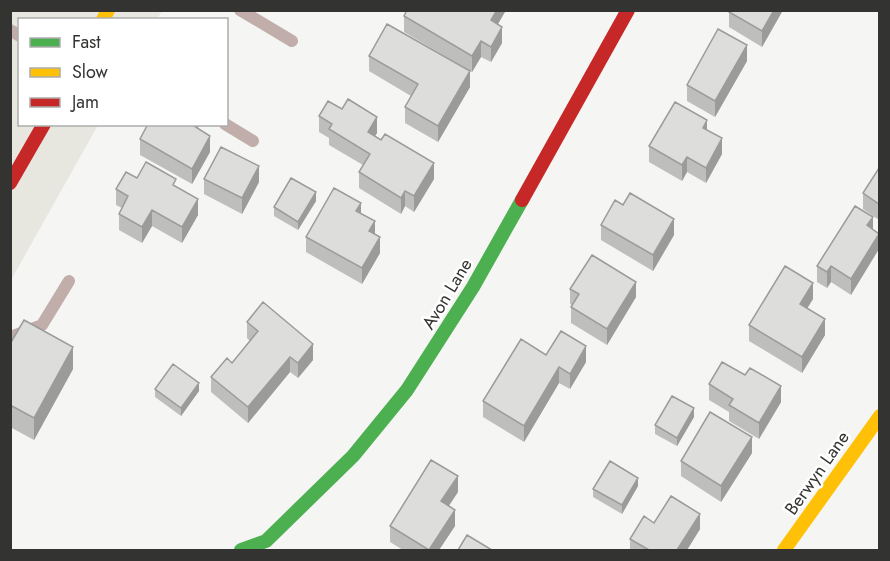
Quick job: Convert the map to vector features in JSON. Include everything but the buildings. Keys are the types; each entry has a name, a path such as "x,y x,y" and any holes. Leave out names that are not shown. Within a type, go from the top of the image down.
{"street":[{"name":"Avon Lane","path":"241,550 266,542 353,456 407,390 473,287 628,10"},
{"path":"10,183 43,126"},
{"name":"Berwyn Lane","path":"784,550 879,416"}],"lane":[{"path":"240,10 292,41"},
{"path":"228,126 253,141"},
{"path":"10,337 42,325 69,281"}],"shaded area":[{"path":"11,11 162,11 158,18 18,18 18,126 97,126 11,280"}],"traffic: fast":[{"path":"241,550 266,541 353,456 407,390 473,287 522,200"}],"traffic: slow":[{"path":"104,18 108,10"},
{"path":"784,550 880,416"}],"traffic: jam":[{"path":"522,200 628,10"},
{"path":"10,183 43,126"}]}
